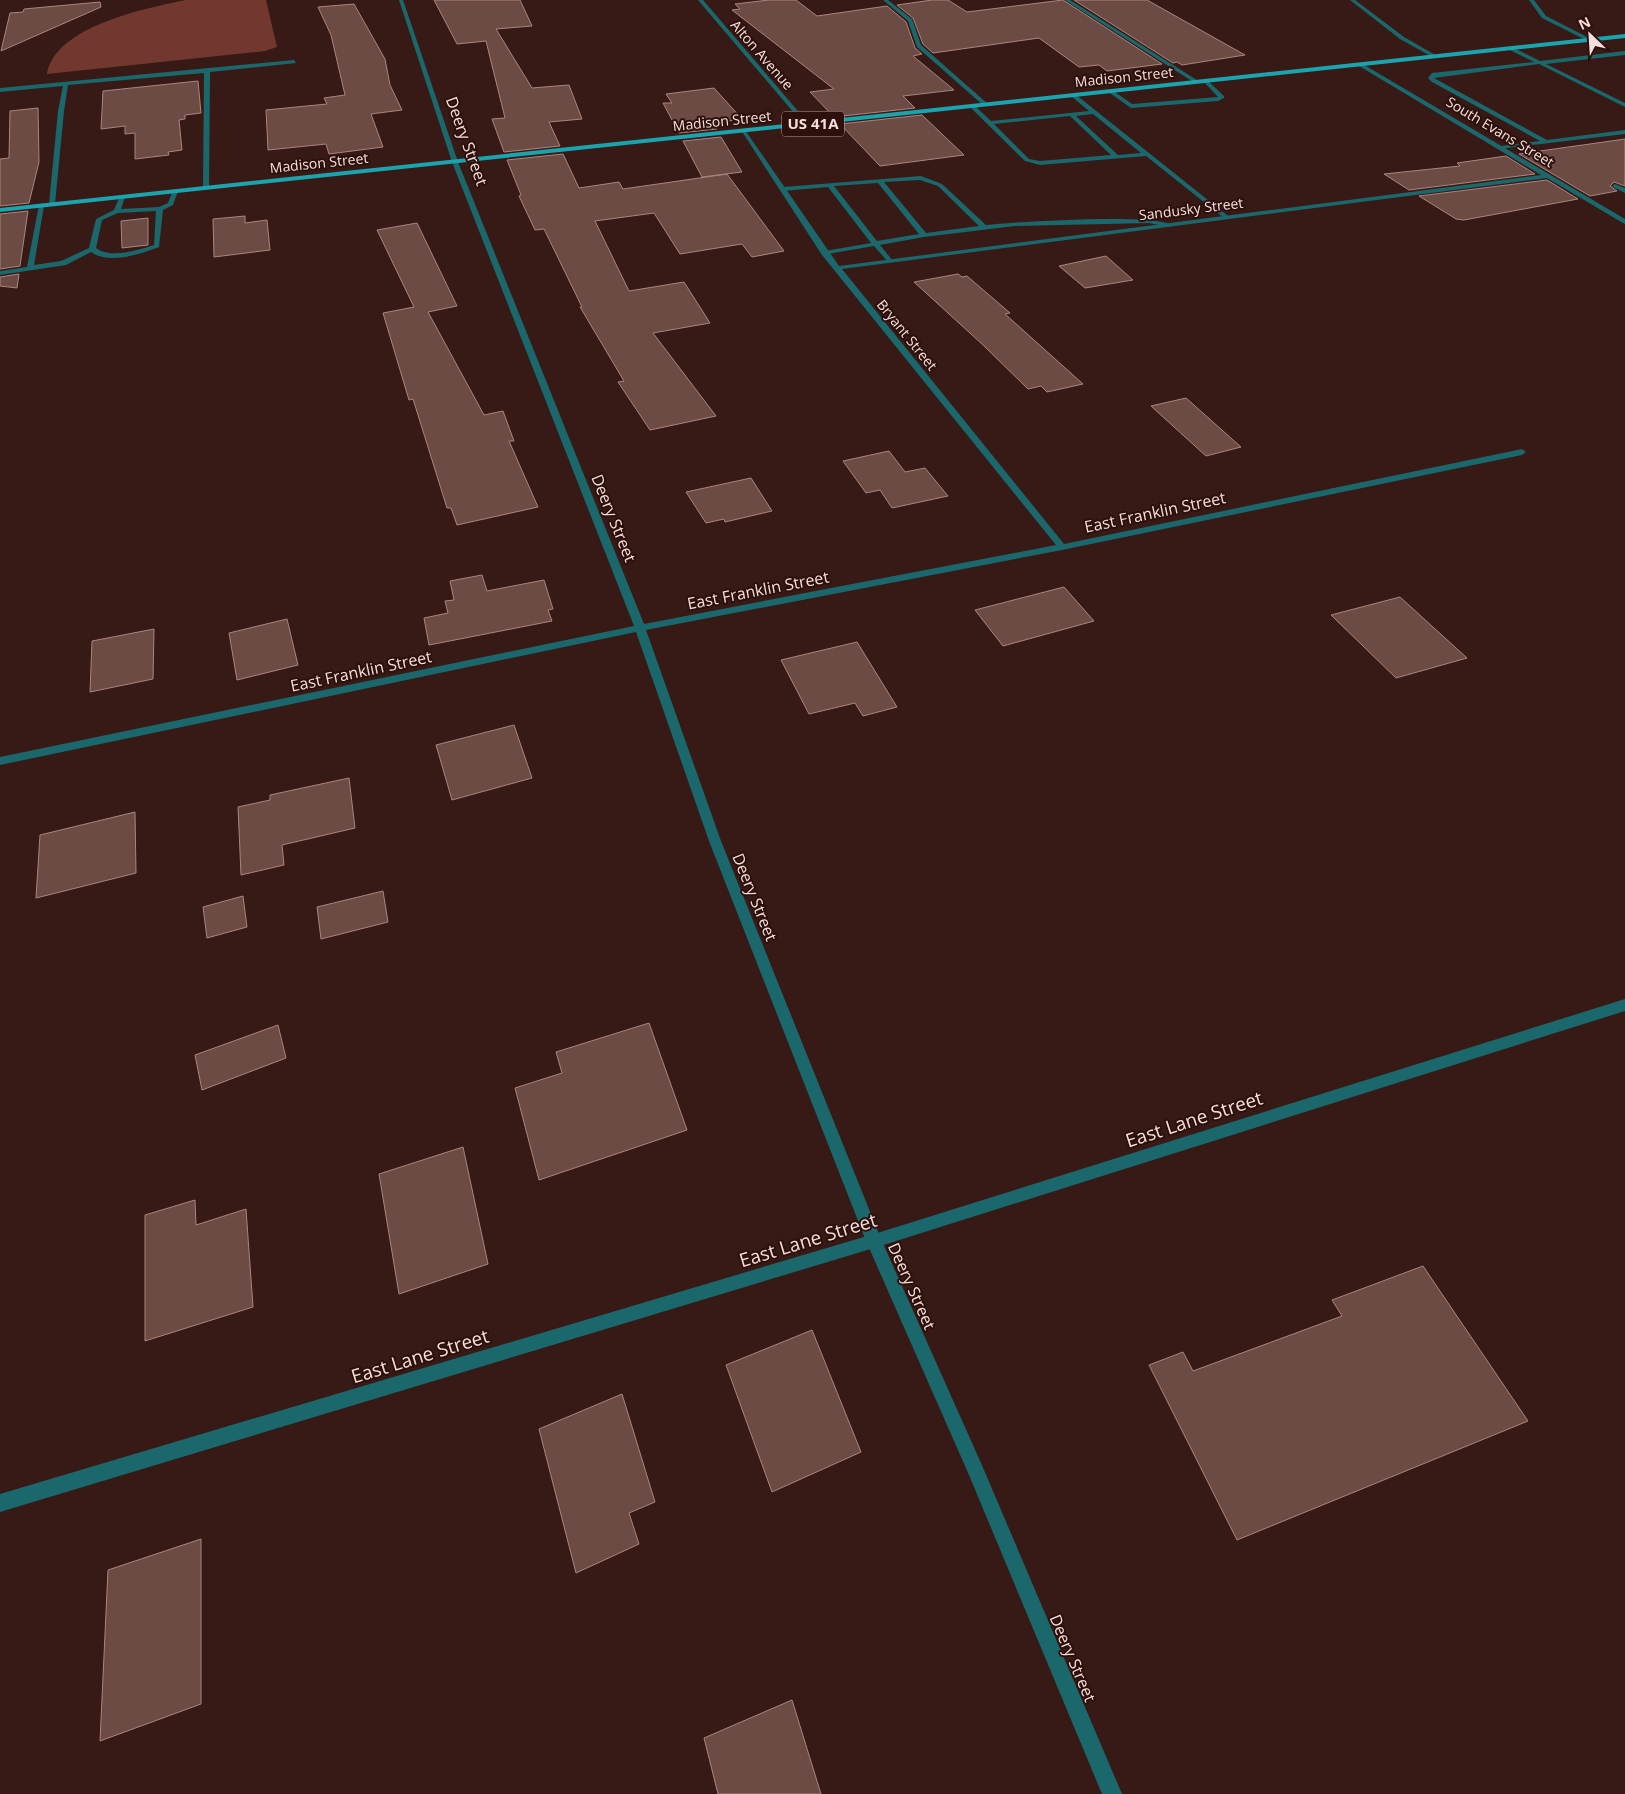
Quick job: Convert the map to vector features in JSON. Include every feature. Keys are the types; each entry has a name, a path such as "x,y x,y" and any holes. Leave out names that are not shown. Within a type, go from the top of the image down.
{"main road":[{"name":"Madison Street","path":"0,210 1625,36"}],"street":[{"name":"Deery Street","path":"401,0 455,162 640,628 715,841 874,1241 979,1478 1112,1794"},
{"name":"Alton Avenue","path":"700,0 807,125"},
{"path":"885,0 910,20 919,46 986,105"},
{"path":"1067,0 1197,82"},
{"path":"1352,0 1402,38 1436,57"},
{"path":"1531,0 1544,17 1590,40"},
{"path":"1512,48 1625,105"},
{"path":"1546,142 1431,78 1432,75 1625,53"},
{"path":"1612,54 1625,61"},
{"path":"0,90 294,62"},
{"name":"South Evans Street","path":"1361,65 1625,222"},
{"path":"206,188 207,71"},
{"path":"1110,91 1131,106 1218,99 1222,97 1206,81"},
{"path":"52,204 61,111 66,84"},
{"path":"1073,95 1226,217"},
{"path":"972,106 1027,160 1040,163 1147,154"},
{"path":"989,123 1093,112"},
{"path":"1071,114 1116,157"},
{"name":"Bryant Street","path":"743,131 825,253 1062,547"},
{"path":"1501,148 1625,132"},
{"name":"Sandusky Street","path":"837,268 1548,176"},
{"path":"783,189 921,178 940,185 984,227"},
{"path":"879,180 924,235"},
{"path":"830,184 889,261"},
{"path":"1616,186 1625,191"},
{"path":"0,273 63,263 92,248 99,219 117,211 160,209 171,204 175,191"},
{"path":"117,211 122,197"},
{"path":"30,269 41,206"},
{"path":"92,248 100,256 142,252 157,246 160,209"},
{"path":"825,253 875,242 1015,224 1149,221 1169,225"},
{"name":"East Franklin Street","path":"0,761 640,628 1062,547 1522,452"},
{"name":"East Lane Street","path":"0,1503 874,1241 1625,1005"}],"shaded area":[{"path":"186,0 266,0 277,47 265,51 47,74 54,57 67,43 84,32 127,14"}],"building":[{"path":"434,0 520,0 532,26 496,29 532,88 569,85 582,119 549,122 560,146 504,152 492,119 505,118 486,41 457,44"},
{"path":"769,0 796,0 817,16 887,6 906,22 915,48 922,54 913,56 954,90 903,96 915,108 834,117 810,92 834,89 732,10 740,9 735,4"},
{"path":"932,0 948,0 967,12 1063,0 1162,64 1107,71 1099,65 1079,67 1039,38 933,53 923,44 913,18 897,5"},
{"path":"1074,0 1147,0 1245,55 1182,65 1177,62 1173,63"},
{"path":"100,2 101,7 1,51 10,13 23,12 24,9"},
{"path":"354,4 385,59 390,85 402,110 371,114 383,147 329,154 326,144 268,150 266,110 327,104 324,98 345,95 331,35 318,7"},
{"path":"198,81 201,113 185,115 185,119 179,120 182,150 168,152 169,155 135,159 135,133 125,134 125,126 101,129 103,91"},
{"path":"714,88 742,119 714,123 717,129 679,133 663,103 672,103 666,94"},
{"path":"38,108 39,162 29,203 0,206 0,159 9,158 10,111"},
{"path":"922,115 964,155 880,166 840,124"},
{"path":"721,137 742,172 702,177 683,141"},
{"path":"1625,139 1625,186 1614,182 1610,186 1617,191 1590,196 1519,154"},
{"path":"563,154 579,188 619,182 623,189 727,174 784,251 752,257 742,244 680,254 654,213 595,221 629,291 684,282 710,323 653,333 716,416 650,430 618,382 624,381 580,307 582,307 544,229 535,230 519,196 521,195 507,160"},
{"path":"1506,156 1535,174 1409,190 1384,174 1460,166 1457,163"},
{"path":"1547,180 1578,199 1464,220 1456,219 1419,196"},
{"path":"28,211 20,266 0,269 0,214"},
{"path":"245,216 245,223 267,220 270,250 214,257 213,219"},
{"path":"148,218 148,245 122,248 121,221"},
{"path":"417,223 457,306 428,312 484,415 503,411 514,441 509,441 538,507 457,525 451,508 447,508 413,399 409,400 383,313 414,307 377,230"},
{"path":"1106,256 1133,280 1085,288 1059,266"},
{"path":"19,274 17,288 0,286 0,277"},
{"path":"958,274 962,277 967,276 1010,313 1005,314 1083,384 1047,392 1041,386 1028,389 914,282"},
{"path":"1186,398 1241,447 1206,456 1151,406"},
{"path":"889,451 905,472 925,468 948,496 892,508 880,490 866,493 843,461"},
{"path":"751,478 772,511 725,522 724,519 706,523 686,492"},
{"path":"482,575 487,591 544,580 553,609 548,610 552,621 429,645 424,618 448,613 445,601 454,600 450,581"},
{"path":"1064,587 1094,621 1003,646 975,610"},
{"path":"1400,597 1467,658 1396,678 1331,615"},
{"path":"287,619 298,665 237,680 229,633"},
{"path":"154,629 153,679 90,692 92,641"},
{"path":"857,642 897,707 863,716 855,703 809,714 781,660"},
{"path":"514,725 532,778 452,800 436,745"},
{"path":"349,778 355,828 282,845 284,865 241,875 238,807 270,800 270,795"},
{"path":"135,812 136,873 36,898 40,835"},
{"path":"383,891 388,922 321,939 317,907"},
{"path":"243,896 247,927 207,938 203,907"},
{"path":"649,1023 687,1130 539,1180 515,1088 562,1073 556,1052"},
{"path":"278,1025 286,1058 202,1090 195,1055"},
{"path":"463,1147 488,1264 399,1294 379,1174"},
{"path":"195,1200 196,1225 246,1209 253,1307 145,1341 145,1215"},
{"path":"1423,1266 1528,1421 1237,1540 1149,1365 1183,1352 1193,1371 1342,1316 1332,1300"},
{"path":"812,1330 861,1452 772,1492 726,1365"},
{"path":"622,1394 655,1502 629,1513 639,1544 576,1573 539,1429"},
{"path":"201,1539 201,1704 100,1741 108,1570"},
{"path":"792,1700 821,1794 718,1794 704,1738"}]}
